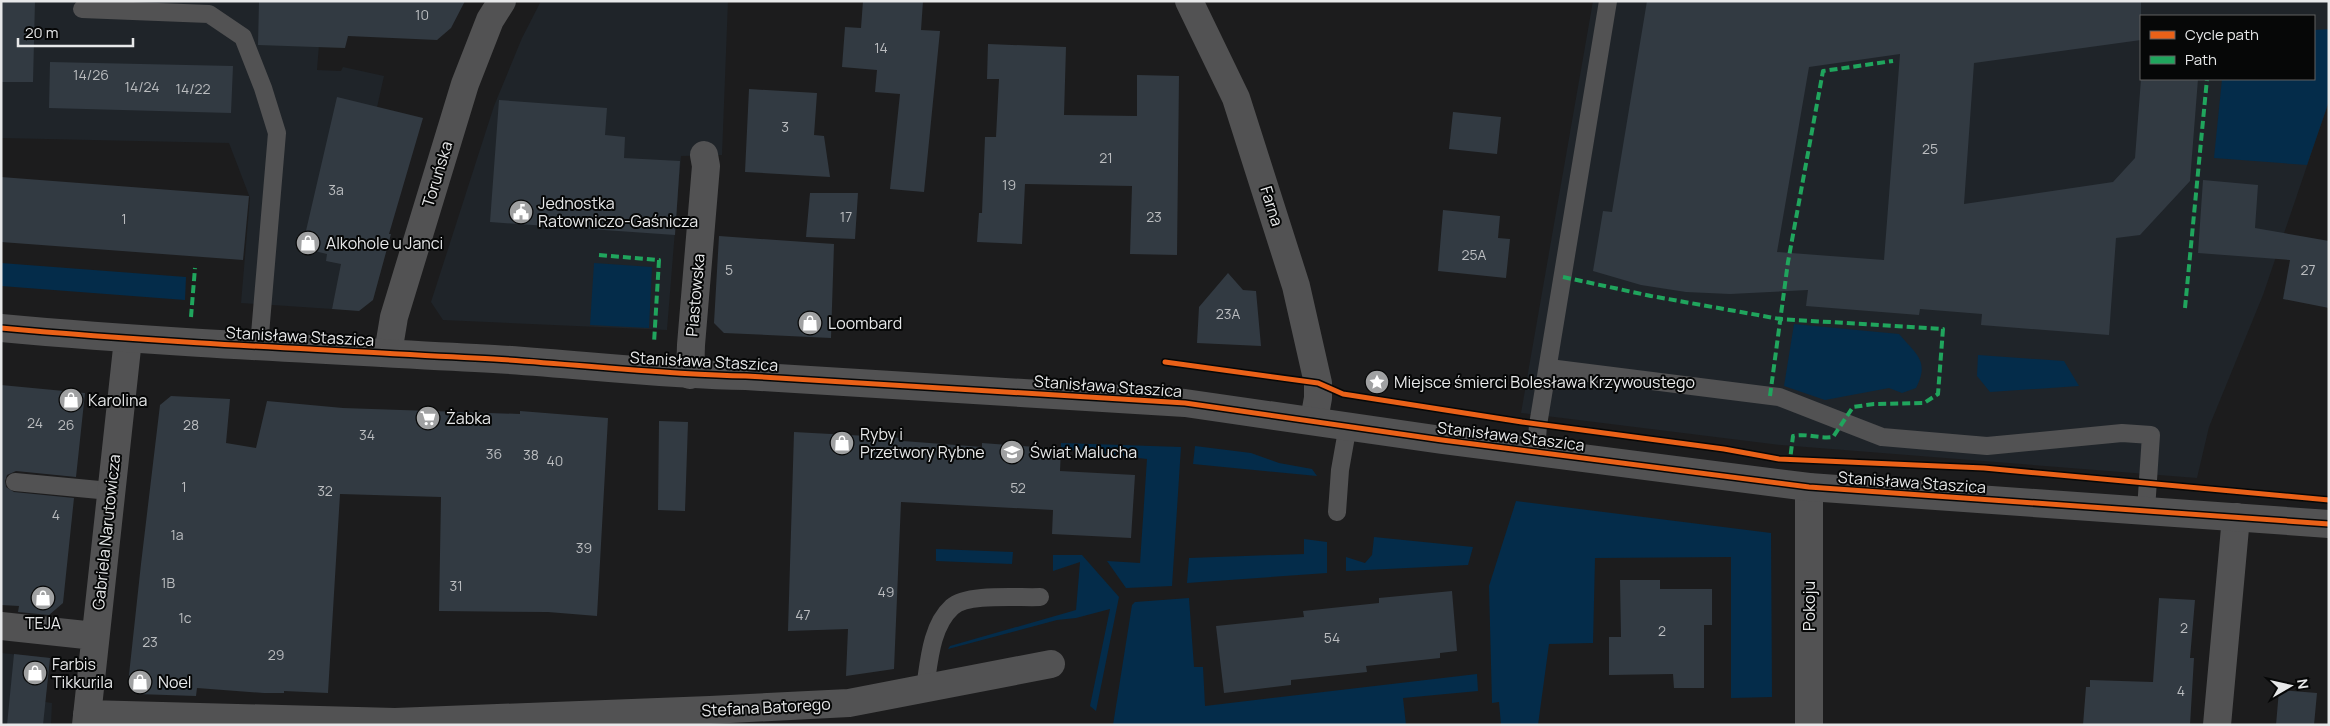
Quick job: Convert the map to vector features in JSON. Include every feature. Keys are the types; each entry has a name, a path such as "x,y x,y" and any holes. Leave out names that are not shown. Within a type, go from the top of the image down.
{"street":[{"name":"Toruńska","path":"388,353 394,317 465,84 490,20 502,1"},
{"name":"Farna","path":"1189,1 1236,98 1296,286 1318,383 1318,398 1314,420"},
{"name":"Piastowska","path":"690,375 706,166 704,155"},
{"name":"Stanisława Staszica","path":"1,328 128,339 508,360 690,375 746,376 1185,403 1536,452 1809,487 2329,524"},
{"name":"Gabriela Narutowicza","path":"86,719 128,339"},
{"name":"Pokoju","path":"1809,487 1810,725"},
{"path":"2217,725 2236,517"},
{"path":"1,626 95,636"},
{"name":"Stefana Batorego","path":"86,719 395,722 849,703 1051,664"}],"lane":[{"path":"1536,452 1608,1"},
{"path":"82,9 210,14 243,37 263,88 277,133 260,346"},
{"path":"1549,368 1779,397 1882,437 1987,446 2122,433 2151,435 2146,510"},
{"path":"1338,512 1340,470 1348,426"},
{"path":"15,482 110,491"},
{"path":"926,688 931,649 940,626 952,607 973,599 1040,597"}],"shaded area":[{"path":"1,1 329,1 319,45 317,70 341,71 343,67 384,76 332,309 241,303 250,198 229,143 1,138"},
{"path":"541,1 728,1 722,155 681,156 667,330 443,320 431,302 494,106 522,38"},
{"path":"1593,1 2329,1 2329,101 2263,295 2209,427 2197,478 1781,445 1521,413"},
{"path":"2329,29 2329,101 2307,165 2214,158 2222,80 2315,80 2315,30"},
{"path":"1,263 186,277 185,300 1,286"},
{"path":"594,263 652,267 649,328 590,325"},
{"path":"1794,324 1899,334 1916,353 1921,364 1922,371 1916,388 1902,393 1889,388 1825,400 1784,386"},
{"path":"1978,355 2064,361 2079,386 1990,392 1977,376"},
{"path":"1061,443 1181,447 1172,586 1126,588 1107,561 1140,563 1147,459 1061,449"},
{"path":"1195,446 1251,453 1279,463 1312,469 1317,476 1193,464"},
{"path":"1516,501 1771,533 1772,697 1731,698 1731,557 1595,558 1593,643 1549,644 1538,725 1501,725 1499,702 1492,703 1489,586"},
{"path":"1374,537 1473,547 1468,565 1346,571 1346,557 1365,563 1372,555"},
{"path":"1304,539 1327,542 1327,573 1187,583 1189,558 1304,554"},
{"path":"936,549 1013,552 1012,564 936,561"},
{"path":"1053,555 1082,555 1119,597 1096,711 1090,706 1110,609 1076,618 1057,620 948,649 950,646 1076,610 1080,562 1053,571"},
{"path":"1189,598 1194,667 1203,667 1205,706 1477,674 1478,691 1403,698 1406,725 1113,725 1132,605 1135,602"},
{"path":"1,653 50,658 45,702 52,703 51,725 1,725"}],"building":[{"path":"1,1 35,1 33,82 1,82"},
{"path":"259,1 465,1 451,28 437,40 348,36 345,48 258,45"},
{"path":"863,1 923,1 921,30 940,31 924,192 890,189 900,94 875,92 877,70 842,67 845,27 861,28"},
{"path":"1647,1 2141,1 2140,40 1974,63 1964,204 2113,182 2135,158 2141,80 2198,80 2190,181 2140,235 2116,238 2109,335 1981,325 1982,314 1920,309 1919,315 1806,306 1808,290 1730,294 1686,292 1641,285 1593,271 1603,211 1612,212","holes":["1900,54 1884,260 1777,252 1809,67"]},
{"path":"988,44 1066,47 1064,115 1137,116 1137,75 1179,76 1177,255 1130,254 1132,186 1025,184 1022,244 977,242 979,213 982,213 985,137 996,137 999,79 987,79"},
{"path":"50,62 233,66 231,113 49,108"},
{"path":"749,89 817,93 814,135 824,136 830,177 745,172"},
{"path":"337,97 423,118 389,234 391,234 373,300 359,311 332,309 341,264 326,261 327,254 302,248"},
{"path":"499,100 607,108 605,135 625,137 624,158 680,161 675,235 490,222"},
{"path":"1453,112 1501,117 1497,154 1449,149"},
{"path":"1,177 249,196 243,260 1,242"},
{"path":"2203,180 2258,185 2255,228 2329,241 2329,308 2283,299 2290,260 2198,253"},
{"path":"810,193 858,193 855,239 806,237"},
{"path":"1443,210 1500,216 1498,238 1510,239 1506,278 1438,271"},
{"path":"719,236 834,244 831,338 724,333 714,323"},
{"path":"1228,273 1243,290 1256,291 1261,346 1197,343 1199,307"},
{"path":"1,385 85,393 76,477 16,471 7,475 5,481 6,487 14,492 74,498 63,603 49,615 18,612 19,606 1,605"},
{"path":"171,396 230,399 226,443 256,448 267,401 343,408 520,414 520,411 608,418 597,616 548,612 439,611 441,497 340,494 328,693 284,691 284,693 264,693 197,688 196,696 137,694 128,684 141,564 160,405"},
{"path":"659,421 688,422 685,511 658,510"},
{"path":"794,432 904,438 903,441 982,447 982,443 1061,449 1060,471 1135,475 1131,538 1052,534 1053,510 901,502 894,669 846,676 848,629 788,631"},
{"path":"1620,580 1660,580 1660,589 1712,589 1712,625 1704,625 1704,688 1674,688 1673,674 1609,675 1609,637 1621,637"},
{"path":"1452,591 1457,651 1440,653 1440,658 1366,666 1367,672 1291,680 1291,685 1224,693 1216,626 1304,617 1303,611 1379,603 1379,598"},
{"path":"2159,598 2195,600 2190,658 2194,658 2190,725 2083,725 2086,687 2090,687 2090,680 2153,682"},
{"path":"14,654 50,658 43,725 7,725"},
{"path":"2279,690 2317,693 2314,725 2276,725"}],"marked path":[{"path":"1770,396 1788,262 1823,71 1893,61"},
{"path":"2185,308 2207,80"},
{"path":"599,255 659,260 654,343"},
{"path":"191,317 195,268"},
{"path":"1563,277 1651,296 1780,319 1943,329 1938,394 1924,403 1874,404 1853,407 1833,437 1793,436 1790,460"}],"cycle path":[{"path":"1,328 186,342 494,359 683,374 746,376 1185,403 1442,440 1809,487 2329,524"},
{"path":"1165,362 1318,383 1343,394 1522,422 1724,449 1779,459 1984,468 2329,500"}],"place":[{"name":"Jednostka Ratowniczo-Gaśnicza","path":"521,212"},
{"name":"Alkohole u Janci","path":"308,243"},
{"name":"Loombard","path":"810,323"},
{"name":"Miejsce śmierci Bolesława Krzywoustego","path":"1377,382"},
{"name":"Karolina","path":"71,400"},
{"name":"Żabka","path":"428,418"},
{"name":"Ryby i Przetwory Rybne","path":"842,443"},
{"name":"Świat Malucha","path":"1012,452"},
{"name":"TEJA","path":"43,598"},
{"name":"Farbis Tikkurila","path":"35,673"},
{"name":"Noel","path":"140,682"}]}
